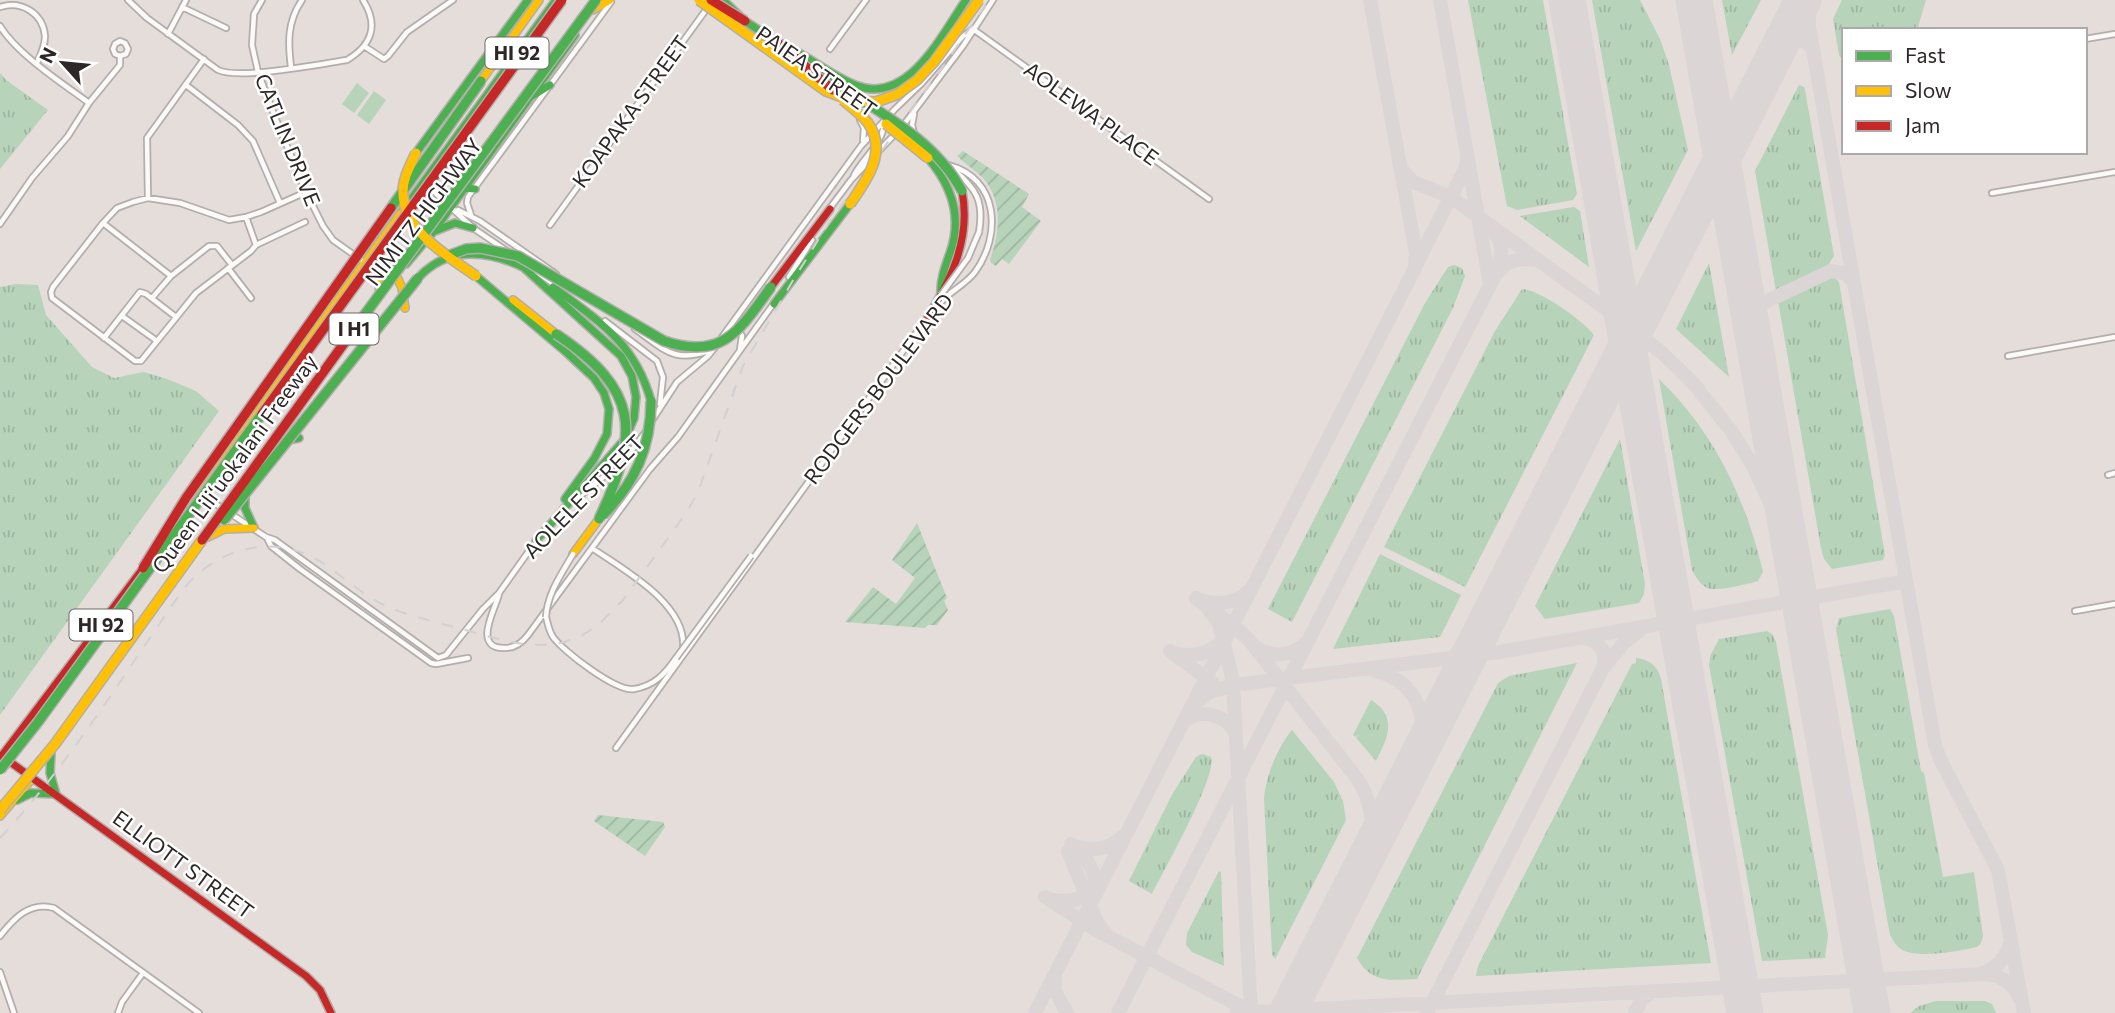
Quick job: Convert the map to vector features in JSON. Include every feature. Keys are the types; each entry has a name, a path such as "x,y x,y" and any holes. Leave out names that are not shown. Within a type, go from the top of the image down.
{"main road":[{"path":"528,0 406,169 402,185 403,202 415,228 429,241 589,358 616,390 624,414 626,438 617,482 599,519 573,554"},
{"path":"109,623 186,498 539,0"},
{"name":"NIMITZ HIGHWAY","path":"1,757 70,667 556,0"},
{"name":"Queen Liliʻuokalani Freeway","path":"0,770 38,722 562,0"},
{"name":"Queen Liliʻuokalani Freeway","path":"0,810 55,744 375,300 598,0"},
{"name":"NIMITZ HIGHWAY","path":"0,816 51,754 377,303 453,207 598,0"},
{"path":"593,10 611,0"},
{"path":"699,0 827,92 847,100 869,103 893,97 919,81 979,0"},
{"path":"713,0 840,88 928,158 942,175 955,205 956,234 940,280 941,295"},
{"path":"723,0 745,21"},
{"path":"778,43 797,50 856,85 869,89 887,87 914,72 966,0"},
{"path":"774,304 870,175 876,162 877,149 872,130 864,119 778,43"},
{"path":"531,96 550,85"},
{"path":"840,88 908,132 946,162 958,180 966,209 966,225 960,252 939,301 928,317"},
{"path":"511,124 512,139"},
{"path":"464,188 475,189"},
{"path":"116,660 241,497 409,289 426,270 445,257 473,248 499,250 518,256 664,341 689,349 709,347 726,340 744,324 830,209"},
{"path":"432,232 455,223 473,228"},
{"path":"353,254 357,262 356,272"},
{"path":"445,257 472,254 490,256 523,267 541,278 620,341 638,364 649,390 652,419 645,455 633,478 611,508 599,519"},
{"path":"364,262 386,271 394,272 404,267"},
{"path":"364,262 378,279 380,290 377,303"},
{"path":"523,267 621,356 632,374 637,405 632,427 625,439 536,541"},
{"path":"397,276 405,308"},
{"path":"477,276 584,368 599,384 607,401 609,424 600,451 536,541"},
{"path":"402,288 419,292"},
{"path":"274,446 299,438"},
{"path":"208,537 224,528 254,528 243,504 246,486"},
{"path":"13,802 31,793 56,794 50,773 51,754"},
{"name":"ELLIOTT STREET","path":"1,757 33,777 306,976 320,990 331,1013"}],"street":[{"path":"128,0 168,34 225,73 258,72 347,60 364,46 373,29 370,10 363,0"},
{"path":"168,34 186,0"},
{"name":"CATLIN DRIVE","path":"262,0 254,14 252,35 258,72 306,192 323,226 333,240 364,262"},
{"path":"291,67 288,47 290,25 302,0"},
{"path":"364,46 384,59 407,32 453,0"},
{"path":"472,216 467,203 475,189 611,0"},
{"name":"PAIEA STREET","path":"713,0 884,120"},
{"name":"KOAPAKA STREET","path":"550,225 713,0"},
{"path":"830,49 866,0"},
{"name":"AOLELE STREET","path":"499,593 487,634 496,646 502,649 523,642 650,469 678,437 774,304 830,209 852,180 915,110 963,46 993,0"},
{"path":"0,7 13,3 24,6 37,16 45,35 44,47 37,63"},
{"path":"182,7 226,29"},
{"path":"0,26 6,35 37,63 89,103"},
{"name":"AOLELE STREET","path":"422,647 435,656 446,655 499,593 536,541 577,499 629,454 677,382 713,350 861,146 972,29"},
{"name":"AOLEWA PLACE","path":"972,29 1209,199"},
{"path":"2087,39 2115,34"},
{"path":"0,224 32,178 68,136 89,103 120,65 120,56"},
{"path":"148,198 147,138 204,60"},
{"path":"186,85 238,125 253,141 280,204"},
{"path":"840,88 851,112 862,122 864,136 861,146"},
{"path":"915,110 912,124 920,145"},
{"path":"852,180 860,162 883,134 884,120"},
{"name":"RODGERS BOULEVARD","path":"615,748 928,317 950,292 971,277 986,253 992,214 985,191 969,174 948,165 884,120"},
{"path":"573,554 548,602 546,617 553,636 566,650 614,684 635,689 659,680 968,258 979,232 981,209 975,192 948,165"},
{"path":"1992,194 2115,172"},
{"path":"424,182 473,228 655,358 663,377 657,411"},
{"path":"305,222 256,245 196,293 141,361 135,361 52,298 51,292 117,208 148,198 180,203 229,220 246,217 306,192"},
{"path":"453,207 472,216 668,352 688,357 713,350"},
{"path":"246,217 256,245"},
{"path":"103,223 171,276"},
{"path":"152,298 171,276 213,245 222,250 251,298"},
{"path":"104,338 140,292 176,317"},
{"path":"122,316 157,341"},
{"path":"733,322 742,336 739,353"},
{"path":"2008,356 2115,337"},
{"path":"2108,475 2115,473"},
{"path":"199,491 227,512 275,540 422,647 414,651"},
{"path":"266,537 271,546 431,663 468,658"},
{"path":"592,548 657,595 670,608 681,627 684,639 683,654"},
{"path":"320,582 324,577"},
{"path":"2075,611 2115,604"},
{"path":"0,936 26,910 49,907 199,1013"},
{"path":"0,972 14,1013"},
{"path":"118,1013 122,1002 143,973"}],"green space":[{"path":"1468,0 1543,0 1577,194 1573,200 1517,210 1507,206"},
{"path":"1592,0 1640,0 1660,39 1669,65 1688,150 1636,251"},
{"path":"1722,0 1761,0 1732,55"},
{"path":"1842,0 1926,0 1918,28 1842,28 1842,59 1833,19"},
{"path":"0,73 48,110 0,169"},
{"path":"357,83 369,93 354,113 342,104"},
{"path":"1799,85 1805,90 1834,256 1827,267 1776,291 1755,171"},
{"path":"374,91 386,100 369,124 357,115"},
{"path":"963,151 1029,194 1022,207 1041,221 1009,264 1002,259 996,266 991,263 996,239 997,207 983,178 957,156"},
{"path":"1574,207 1580,211 1589,267 1520,216"},
{"path":"1709,263 1729,377 1676,329"},
{"path":"1454,265 1462,268 1465,276 1453,308 1292,622 1268,609 1425,303 1448,267"},
{"path":"1834,277 1839,282 1885,555 1883,560 1832,569 1824,559 1821,548 1778,301"},
{"path":"17,284 38,285 46,315 92,367 114,378 144,372 167,379 196,391 219,411 0,715 0,287"},
{"path":"1522,289 1539,294 1561,307 1594,335 1465,587 1384,547 1495,331"},
{"path":"1659,379 1696,421 1725,468 1756,545 1763,572 1758,581 1712,589 1702,584 1692,570"},
{"path":"1620,439 1645,584 1644,594 1639,603 1545,619 1535,606"},
{"path":"917,523 947,598 944,601 948,610 937,625 928,625 925,628 845,622 873,587 896,604 915,578 892,560"},
{"path":"1380,554 1461,595 1440,637 1333,649"},
{"path":"1890,609 1894,616 1943,877 1974,872 1983,936 1977,947 1940,953 1912,953 1900,948 1890,935 1836,629 1839,618"},
{"path":"1767,631 1776,642 1828,935 1825,958 1762,961 1709,665 1719,639"},
{"path":"1636,658 1652,664 1661,679 1711,963 1476,976 1478,966 1632,664 1636,663"},
{"path":"1577,663 1417,979 1383,979 1375,976 1357,958 1498,683 1509,676"},
{"path":"1371,700 1385,713 1388,720 1387,736 1376,761 1356,738 1359,735 1353,735"},
{"path":"1292,730 1334,782 1343,801 1346,820 1275,959 1272,954 1264,798 1274,762"},
{"path":"1202,754 1211,757 1206,783 1152,894 1129,881 1173,793 1196,757"},
{"path":"598,815 663,822 665,827 645,856 594,821"},
{"path":"1219,871 1224,966 1192,952 1186,945 1187,933"},
{"path":"1936,1001 1985,1001 1992,1004 1996,1013 1910,1013 1919,1006"}],"taxiway":[{"path":"1035,1013 1415,268 1416,253 1370,0"},
{"path":"1118,1013 1490,285 1440,0"},
{"path":"1809,0 1809,27 1935,745 1998,870 2024,1013"},
{"path":"1764,77 1780,49 1789,41 1804,42 1814,53"},
{"path":"1417,263 1466,167 1467,159"},
{"path":"1401,169 1413,182 1451,197 1624,322 1693,383 1732,432 1753,466 1775,514 1796,584"},
{"path":"1493,230 1501,250 1496,272"},
{"path":"1490,285 1498,271 1508,263 1536,260"},
{"path":"1748,310 1831,271 1845,273 1854,282"},
{"path":"1194,704 1210,692 1234,685 1499,652 1906,581"},
{"path":"1201,600 1227,602 1250,590"},
{"path":"1196,598 1249,640 1359,781 1371,812 1371,833 1362,866"},
{"path":"1207,607 1219,624 1233,681 1251,1013"},
{"path":"1604,667 1624,643 1641,629"},
{"path":"1427,1013 1603,668 1601,648 1595,642 1584,638"},
{"path":"1174,653 1200,654 1223,641"},
{"path":"1255,647 1268,653 1282,654 1295,651 1307,642"},
{"path":"1170,651 1213,683"},
{"path":"1375,671 1402,683 1417,704 1422,729 1417,758"},
{"path":"1183,723 1197,715 1212,715 1226,722 1236,734"},
{"path":"1075,846 1101,848 1124,836"},
{"path":"1071,844 1082,854 1093,872 1095,893"},
{"path":"1068,851 1097,922 1106,934"},
{"path":"1049,899 1072,900 1093,892"},
{"path":"1045,897 1094,929 1251,1012"},
{"path":"1980,974 2000,963 2010,943"},
{"path":"1237,1013 1986,974 2006,981 2020,998"},
{"path":"1055,976 1055,991 1067,1013"},
{"path":"1635,1013 1642,999 1653,991"}],"runway":[{"path":"1567,0 1745,1013"},
{"path":"1694,0 1872,1013"},
{"path":"1287,1013 1803,0"}],"railway":[{"path":"0,838 74,748 185,587 214,562 231,554 267,547 303,553 388,607 523,644 561,643 579,637 597,626 623,600 688,510 698,492 743,366 830,221 989,0"}],"traffic: fast":[{"path":"416,153 528,0"},
{"path":"401,213 556,0"},
{"path":"363,317 596,0"},
{"path":"723,0 745,21 783,46"},
{"path":"779,43 855,85 874,89 891,86 907,77 921,64 966,0"},
{"path":"406,264 433,232 575,35"},
{"path":"808,64 841,87"},
{"path":"391,208 481,81"},
{"path":"534,95 550,85"},
{"path":"841,87 924,144 951,174 962,191"},
{"path":"928,158 949,191 955,215 954,240 943,274 941,295"},
{"path":"464,188 475,189"},
{"path":"774,304 850,204"},
{"path":"435,231 455,223 473,228"},
{"path":"445,257 466,249 480,248 518,256 664,341 684,346 701,347 728,338 771,287"},
{"path":"418,278 442,260 470,254 499,258 527,269"},
{"path":"522,266 621,356 632,376 636,397 634,418 625,439 536,541"},
{"path":"373,267 386,271 400,269"},
{"path":"476,276 566,352 594,378 604,393 609,409 607,434 594,459 565,499"},
{"path":"224,520 418,278"},
{"path":"553,287 600,323 625,348 644,381 651,401"},
{"path":"556,334 584,354 604,374 617,394 624,415 626,437 621,461 599,519"},
{"path":"603,515 624,490 639,463 648,434 651,401"},
{"path":"0,770 38,722 262,414"},
{"path":"274,446 282,441 299,438"},
{"path":"245,495 245,508 254,528"},
{"path":"17,800 31,793 56,794 50,773 51,754"}],"traffic: slow":[{"path":"481,81 539,0"},
{"path":"593,10 610,0"},
{"path":"699,0 826,91 853,101 876,102 898,94 917,80 934,62 979,0"},
{"path":"843,100 868,123 876,144 873,165 850,204"},
{"path":"886,124 928,158"},
{"path":"416,153 403,189 406,209 412,221 430,242 476,276"},
{"path":"171,530 401,213"},
{"path":"365,263 378,279 380,294"},
{"path":"397,277 405,308"},
{"path":"513,300 556,334"},
{"path":"573,554 599,519"},
{"path":"208,537 224,529 254,528"},
{"path":"0,810 55,744 202,540"},
{"path":"0,816 30,781"}],"traffic: jam":[{"path":"262,414 562,0"},
{"path":"711,0 745,21"},
{"path":"778,43 833,90"},
{"path":"928,317 952,272 962,241 962,191"},
{"path":"143,568 186,498 391,208"},
{"path":"771,287 830,209"},
{"path":"202,540 363,317"},
{"path":"0,758 147,563"},
{"path":"6,759 306,976 320,990 331,1013"}]}
